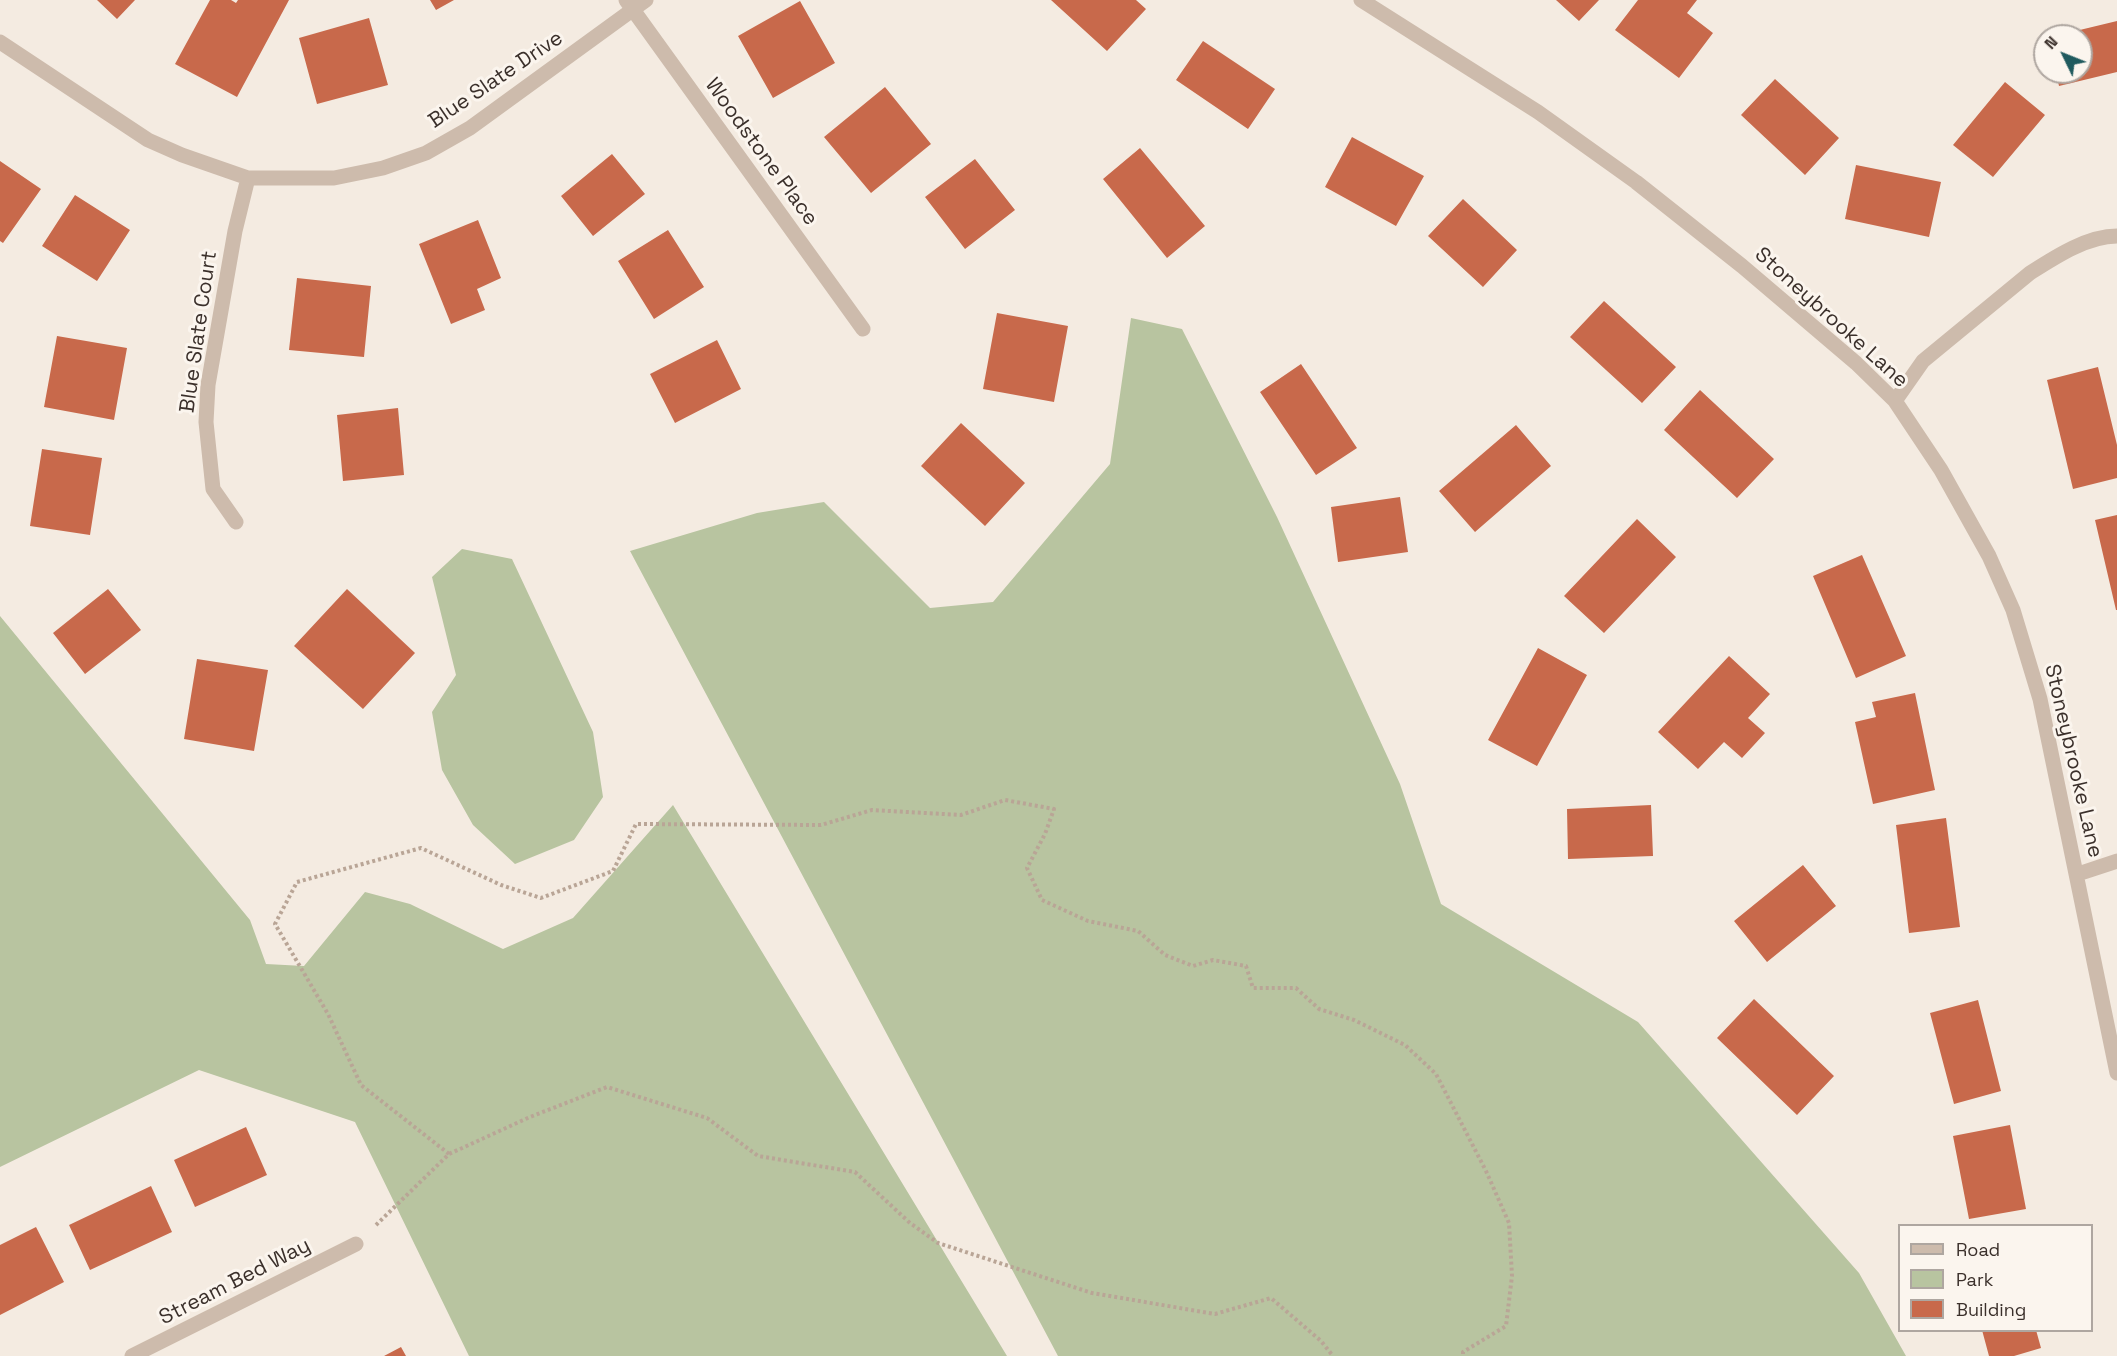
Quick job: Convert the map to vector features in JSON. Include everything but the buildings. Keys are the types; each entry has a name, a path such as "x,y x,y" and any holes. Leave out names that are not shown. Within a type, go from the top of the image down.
{"street":[{"name":"Blue Slate Drive","path":"0,42 148,140 248,178 334,178 383,168 426,153 470,128 630,5 646,0"},
{"name":"Stoneybrooke Lane","path":"1361,0 1538,112 1636,182 1750,273 1856,363 1895,401 1946,480 1989,556 2013,610 2040,699 2078,874 2117,1073"},
{"name":"Woodstone Place","path":"630,5 863,329"},
{"name":"Blue Slate Court","path":"236,522 213,489 206,422 208,385 235,231 248,178"},
{"path":"1895,401 1923,361 2030,273 2048,261 2102,236 2117,236"},
{"path":"2078,874 2117,861"},
{"name":"Stream Bed Way","path":"132,1356 356,1244"}],"path":[{"path":"449,1154 361,1085 328,1014 275,924 297,882 421,848 501,885 541,898 613,872 636,824 821,825 872,810 961,815 1005,800 1054,808 1045,834 1027,867 1042,900 1088,921 1138,931 1165,956 1192,966 1213,960 1246,966 1253,988 1296,988 1319,1009 1354,1020 1405,1045 1436,1074 1486,1171 1509,1223 1512,1276 1506,1326 1463,1352 1463,1356"},
{"path":"356,1244 449,1154 530,1117 607,1087 707,1118 758,1156 855,1172 910,1223 938,1243 1092,1293 1215,1314 1271,1298 1321,1341 1333,1356"}],"green space":[{"path":"1131,318 1182,329 1277,517 1400,784 1441,904 1638,1022 1859,1273 1906,1356 1058,1356 630,551 757,513 824,502 930,608 993,602 1110,464"},
{"path":"462,549 512,559 593,732 603,797 574,840 515,864 473,825 442,770 432,712 456,675 432,577"},
{"path":"0,616 250,920 266,964 304,966 365,892 410,904 503,949 573,918 673,805 1007,1356 469,1356 355,1122 199,1070 0,1167"}]}
